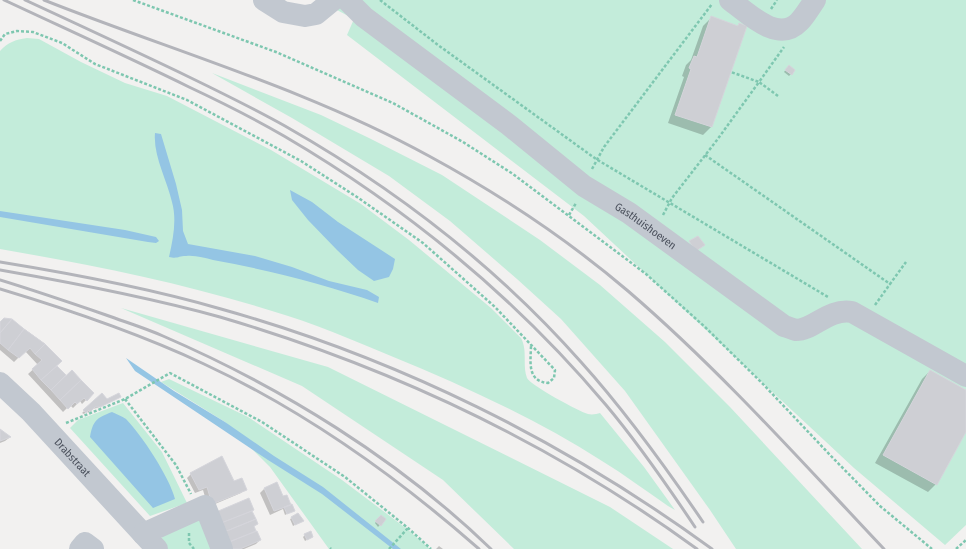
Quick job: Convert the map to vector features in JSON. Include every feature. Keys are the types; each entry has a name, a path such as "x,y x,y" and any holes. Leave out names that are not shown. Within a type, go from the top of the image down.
{"street":[{"path":"264,0 282,12 305,16 316,14 333,0"},
{"name":"Gasthuishoeven","path":"347,0 364,17 509,125 584,186 629,213 784,326 794,330 802,329 826,316 846,310 859,315"},
{"path":"730,0 769,28 778,30 786,30 798,23 815,0"},
{"path":"859,315 966,376"},
{"name":"Drabstraat","path":"0,383 52,434 150,541 199,509"},
{"path":"199,509 205,506 222,549"},
{"path":"80,549 85,542 93,549"}],"path":[{"path":"133,0 276,52 393,103 463,142 513,174 646,274 762,383 880,506 932,549"},
{"path":"380,0 438,45 596,159 859,315 890,284 906,262"},
{"path":"604,147 715,0"},
{"path":"653,231 670,203 786,44 786,30"},
{"path":"0,41 5,34 17,31 33,32 62,43 95,64 187,100 301,161 357,197 422,243 495,307 531,344 555,370 554,378 548,383 540,382 534,378 531,370 531,344"},
{"path":"731,72 759,82 778,96"},
{"path":"705,155 890,284"},
{"path":"569,215 579,198"},
{"path":"52,434 65,423 125,399 170,373 262,422 345,478 408,528 431,549"},
{"path":"125,399 176,465 199,509"},
{"path":"390,548 408,528"},
{"path":"956,549 966,540"}],"green space":[{"path":"318,0 966,0 966,525 945,545 854,468 584,216 347,35 354,19"},
{"path":"27,38 39,39 81,62 125,83 167,96 271,150 361,204 409,240 491,308 521,338 524,348 527,378 530,381 566,404 583,412 588,414 600,413 644,467 675,510 602,461 525,417 445,379 333,332 239,301 171,283 103,268 0,249 0,51 12,42"},
{"path":"212,73 321,115 442,175 540,240 600,285 665,342 730,407 862,549 736,549 625,391 561,319 517,279 450,221 389,176 292,118"},
{"path":"121,308 328,367 610,507 673,549 514,549 443,480 302,386"},
{"path":"169,379 248,417 342,480 407,529 430,549 329,549 270,467 225,422 161,382"},
{"path":"123,403 162,452 187,503 150,516 70,428 78,420"},
{"path":"200,519 217,549 168,549 165,546 162,535"}],"water":[{"path":"155,133 161,134 176,184 182,210 183,231 188,244 255,256 292,267 329,281 367,290 379,297 378,303 296,278 255,268 196,256 169,257 174,230 174,216 170,194 158,159"},
{"path":"290,190 312,202 338,222 395,259 393,269 389,277 374,281 358,270 308,220 292,200"},
{"path":"0,211 125,230 156,237 159,241 156,243 148,242 0,217"},
{"path":"126,358 174,391 225,422 274,456 323,487 401,549 393,549 322,494 268,460 135,371"},
{"path":"112,412 126,419 139,435 161,468 175,499 153,508 90,437 92,427 96,421 102,416"}],"building":[{"path":"711,16 738,26 739,23 747,26 712,127 675,115 691,69 689,68 694,56 697,57"},
{"path":"789,65 795,70 792,75 785,70"},
{"path":"698,236 705,245 696,251 689,241"},
{"path":"4,318 12,319 0,333 0,322"},
{"path":"12,319 24,329 8,350 0,343 0,333"},
{"path":"24,329 45,344 35,354 30,348 19,358 8,350"},
{"path":"45,344 62,361 41,380 32,369 42,360 35,354"},
{"path":"57,366 66,375 51,390 41,380"},
{"path":"72,370 81,380 60,400 51,390"},
{"path":"930,370 966,390 966,432 937,485 883,455"},
{"path":"81,380 94,393 87,401 84,398 77,404 75,402 68,409 60,400"},
{"path":"102,393 107,399 119,393 121,397 100,407 95,407 90,412 89,410 86,413 83,410"},
{"path":"0,429 11,437 0,441"},
{"path":"222,456 234,481 242,478 247,490 212,504 207,487 199,490 190,473"},
{"path":"277,482 283,496 287,495 291,505 274,511 264,488"},
{"path":"249,498 254,510 221,523 216,512"},
{"path":"292,504 295,511 287,514 284,507"},
{"path":"252,511 256,519 224,532 221,523"},
{"path":"298,513 304,521 295,525 291,517"},
{"path":"381,515 386,519 381,526 375,521"},
{"path":"256,519 258,524 254,526 256,531 229,542 224,532"},
{"path":"257,531 261,540 240,549 231,549 229,542"},
{"path":"311,531 313,537 307,540 304,534"}],"railway":[{"path":"4,0 225,104 261,123 329,164 416,224 496,291 571,365 629,434 695,527"},
{"path":"25,0 249,106 285,126 326,150 365,176 442,232 515,294 549,327 581,362 614,400 645,440 703,522"},
{"path":"44,0 239,72 336,111 383,132 429,156 532,218 557,235 605,272 662,321 695,352 728,384 884,549"},
{"path":"0,262 111,282 194,301 287,329 351,352 415,378 477,407 538,439 598,473 656,510 712,549"},
{"path":"0,270 111,291 220,317 283,337 346,360 408,385 468,412 528,443 586,475 697,549"},
{"path":"0,280 149,330 251,378 294,402 377,456 417,485 455,516 491,549"},
{"path":"0,289 52,305 154,342 204,364 278,402 314,424 382,471 479,549"}]}
